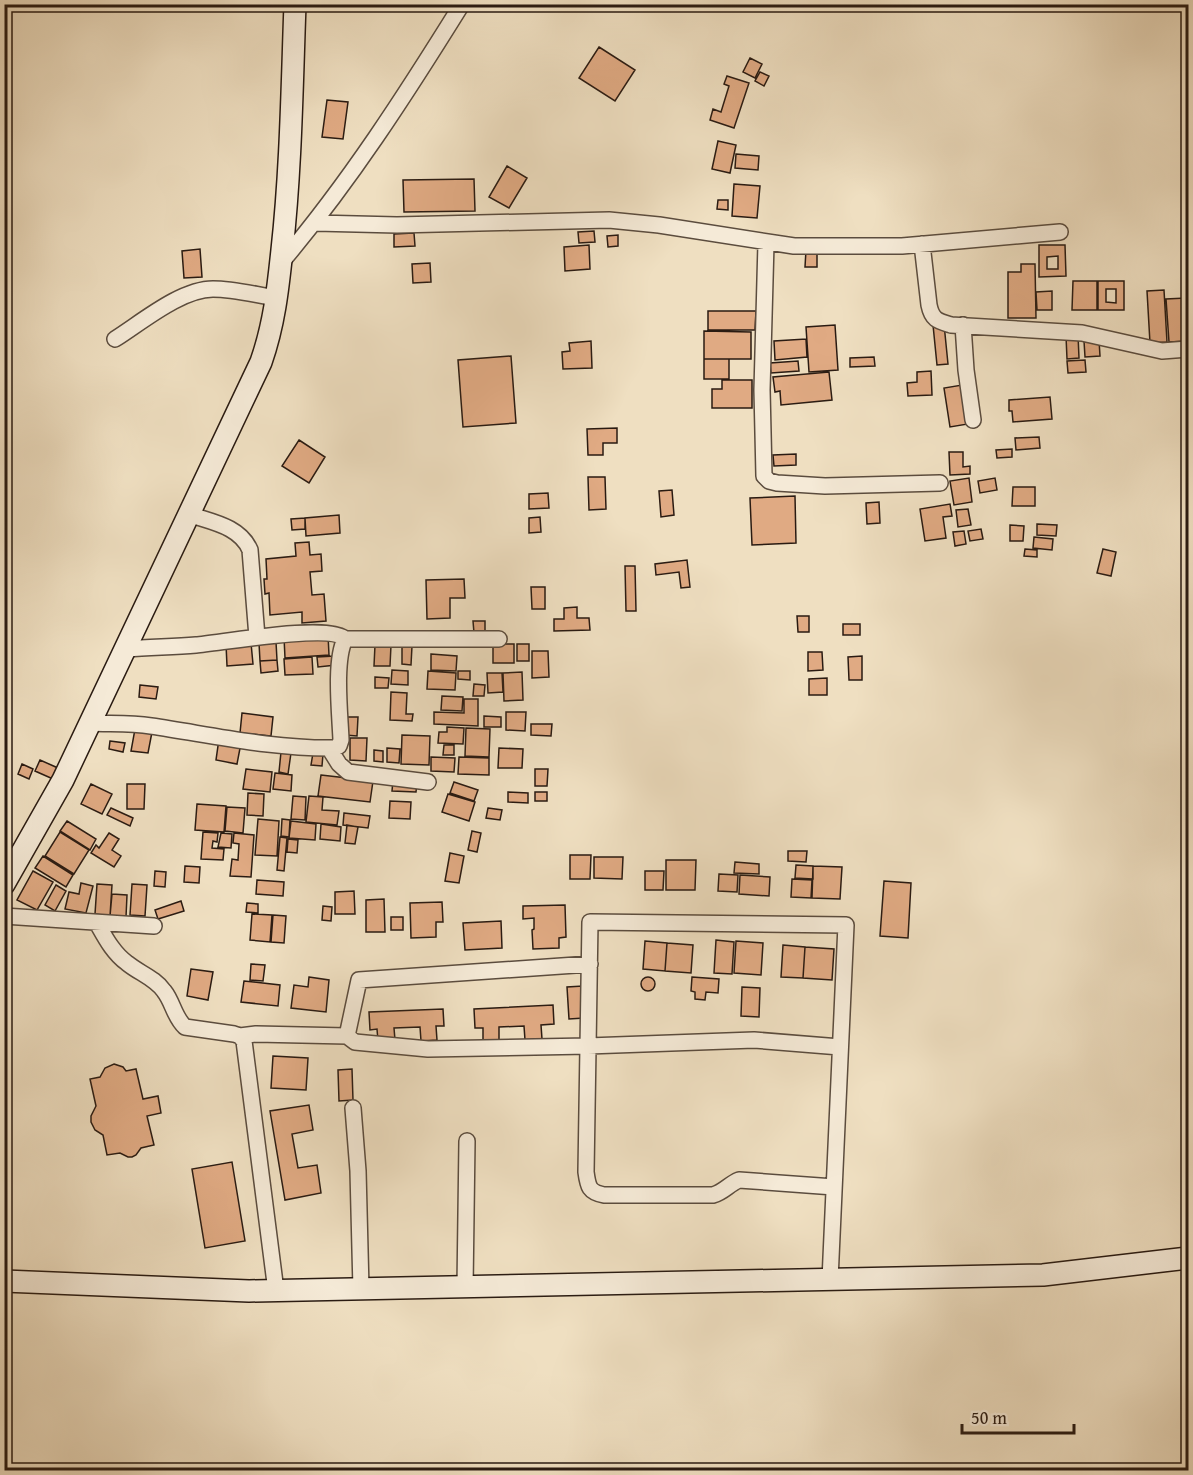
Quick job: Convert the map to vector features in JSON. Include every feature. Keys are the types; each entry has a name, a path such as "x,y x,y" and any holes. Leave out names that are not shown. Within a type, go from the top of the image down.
{"street":[{"path":"4,884 63,780 127,649 188,514 261,362 270,337 277,298 287,205 295,4"},
{"path":"280,264 316,223 367,151 462,4"},
{"path":"316,223 397,225 609,220 658,225 794,246 870,247 1060,232"},
{"path":"766,243 762,390 764,476 769,481 777,483 825,486 940,483"},
{"path":"922,244 931,314 937,321 963,325 1082,333 1162,351 1188,349"},
{"path":"115,339 171,303 195,292 211,289 277,298"},
{"path":"963,325 973,420"},
{"path":"188,514 237,531 248,543 257,637"},
{"path":"127,649 196,645 323,632 336,633 345,639 499,639"},
{"path":"90,723 148,726 237,741 309,748 339,746 341,740 341,651 345,639"},
{"path":"330,748 339,764 348,771 428,782"},
{"path":"4,916 154,926"},
{"path":"97,922 114,951 125,962 156,982 164,990 177,1017 185,1026 240,1036 256,1034 346,1036 355,1042 428,1049 754,1040 840,1047"},
{"path":"830,1280 846,925 590,922 586,1172 589,1188 593,1193 604,1196 713,1195 739,1180 834,1187"},
{"path":"346,1036 359,980 590,964"},
{"path":"240,1036 246,1047 276,1291"},
{"path":"353,1108 358,1171 361,1289"},
{"path":"465,1287 467,1141"},
{"path":"4,1281 249,1292 1043,1275 1188,1258"}],"building":[{"path":"599,47 635,70 615,101 579,78"},
{"path":"750,58 762,64 755,78 743,72"},
{"path":"760,72 769,76 764,86 755,81"},
{"path":"727,76 749,83 734,128 710,120 713,109 721,112 729,86 724,84"},
{"path":"327,100 348,102 343,139 322,137"},
{"path":"718,141 736,145 730,173 712,169"},
{"path":"736,154 759,156 758,170 735,168"},
{"path":"507,166 527,178 509,208 489,197"},
{"path":"474,179 475,211 404,212 403,180"},
{"path":"734,184 760,186 757,218 732,216"},
{"path":"718,200 728,200 728,210 717,209"},
{"path":"594,231 595,242 579,243 578,232"},
{"path":"414,233 415,246 394,247 394,234"},
{"path":"618,235 618,246 608,247 607,236"},
{"path":"589,245 590,269 565,271 564,247"},
{"path":"1039,245 1065,245 1066,276 1039,277","holes":["1058,256 1058,269 1047,269 1047,257"]},
{"path":"200,249 202,277 184,278 182,251"},
{"path":"806,250 817,250 817,267 805,267"},
{"path":"430,263 431,282 413,283 412,264"},
{"path":"1021,264 1035,264 1036,318 1008,318 1008,272 1021,272"},
{"path":"1073,281 1097,281 1097,310 1072,310"},
{"path":"1098,281 1124,281 1124,310 1098,310","holes":["1106,289 1116,289 1116,303 1106,302"]},
{"path":"1164,290 1167,342 1150,343 1147,291"},
{"path":"1052,291 1052,310 1037,310 1036,292"},
{"path":"1186,298 1188,341 1169,342 1166,299"},
{"path":"708,311 756,311 755,330 708,330"},
{"path":"944,324 948,364 937,365 933,325"},
{"path":"835,325 838,370 809,372 806,327"},
{"path":"704,331 751,332 751,359 704,359"},
{"path":"1078,335 1079,358 1067,359 1066,336"},
{"path":"806,339 807,357 775,360 774,341"},
{"path":"1099,340 1100,356 1085,357 1084,341"},
{"path":"591,341 592,368 563,369 562,352 570,351 569,343"},
{"path":"511,356 516,423 463,427 458,360"},
{"path":"874,357 875,366 850,367 850,358"},
{"path":"704,359 729,359 729,379 704,379"},
{"path":"1085,360 1086,372 1068,373 1067,361"},
{"path":"798,361 799,371 771,373 770,363"},
{"path":"931,371 932,395 908,396 907,383 917,382 917,372"},
{"path":"829,372 832,400 781,405 780,391 775,392 773,377"},
{"path":"722,380 752,380 752,408 712,408 712,389 722,389"},
{"path":"962,385 968,424 950,427 944,388"},
{"path":"1050,397 1052,419 1013,422 1012,411 1009,411 1009,400"},
{"path":"617,428 617,443 603,443 603,455 588,455 587,429"},
{"path":"1039,437 1040,448 1016,450 1015,438"},
{"path":"299,440 325,457 309,483 282,466"},
{"path":"1012,449 1012,457 997,458 996,450"},
{"path":"949,452 963,452 963,467 970,466 970,474 950,475"},
{"path":"796,454 796,465 774,466 773,455"},
{"path":"588,477 605,477 606,509 589,510"},
{"path":"969,478 972,502 954,505 950,481"},
{"path":"995,478 997,490 980,493 978,481"},
{"path":"1013,487 1035,487 1035,506 1012,506"},
{"path":"672,490 674,515 661,517 659,491"},
{"path":"548,493 549,508 529,509 529,494"},
{"path":"795,496 796,543 752,545 750,498"},
{"path":"879,502 880,523 867,524 866,503"},
{"path":"950,504 952,516 943,517 946,538 925,541 920,509"},
{"path":"968,509 971,525 958,527 956,510"},
{"path":"339,515 340,533 306,536 305,518"},
{"path":"540,517 541,532 529,533 529,518"},
{"path":"305,518 305,529 292,530 291,519"},
{"path":"1037,524 1057,525 1056,536 1037,535"},
{"path":"1010,525 1024,526 1023,541 1010,541"},
{"path":"981,529 983,539 970,541 968,531"},
{"path":"964,531 966,544 955,546 953,532"},
{"path":"1034,537 1053,539 1052,550 1033,548"},
{"path":"309,542 310,555 321,554 322,571 310,572 312,595 324,594 326,621 302,623 302,612 270,615 269,593 265,594 266,559 296,556 295,543"},
{"path":"1025,549 1037,550 1037,557 1024,556"},
{"path":"1103,549 1116,552 1111,576 1097,573"},
{"path":"687,560 690,587 681,588 679,572 656,575 655,564"},
{"path":"625,566 635,566 636,611 626,611"},
{"path":"464,579 465,598 450,598 450,618 427,619 426,580"},
{"path":"531,587 545,587 545,609 532,609"},
{"path":"577,607 577,618 589,618 590,630 554,631 554,619 564,619 564,608"},
{"path":"797,616 809,616 809,632 798,632"},
{"path":"473,621 485,621 485,633 474,633"},
{"path":"843,624 860,624 860,635 843,635"},
{"path":"328,635 329,655 285,658 284,637"},
{"path":"276,642 277,660 260,661 259,643"},
{"path":"251,643 253,664 227,666 226,644"},
{"path":"493,644 514,644 514,663 493,663"},
{"path":"517,644 529,644 529,661 517,661"},
{"path":"375,645 391,645 390,666 374,666"},
{"path":"402,645 412,646 411,665 402,664"},
{"path":"532,651 548,651 549,677 532,678"},
{"path":"808,652 822,652 823,670 808,671"},
{"path":"431,654 457,656 456,671 431,670"},
{"path":"335,656 336,665 318,667 317,657"},
{"path":"862,656 862,680 849,680 848,657"},
{"path":"312,657 313,674 285,675 284,659"},
{"path":"277,660 278,671 261,673 260,661"},
{"path":"392,670 408,671 408,685 391,684"},
{"path":"428,671 456,673 455,690 427,689"},
{"path":"458,671 470,671 470,680 458,679"},
{"path":"522,672 523,700 504,701 503,673"},
{"path":"487,673 502,673 503,692 488,693"},
{"path":"375,677 389,678 388,688 375,688"},
{"path":"827,678 827,695 809,695 809,679"},
{"path":"474,684 485,685 484,696 473,696"},
{"path":"140,685 158,687 156,699 139,697"},
{"path":"391,692 407,693 406,714 413,714 412,721 390,720"},
{"path":"442,696 463,697 462,711 441,710"},
{"path":"464,699 478,699 478,726 434,724 434,712 464,713"},
{"path":"506,712 526,712 525,731 506,730"},
{"path":"242,713 273,717 271,736 240,733"},
{"path":"484,716 501,717 501,727 484,727"},
{"path":"346,717 358,717 357,736 345,735"},
{"path":"531,724 552,724 551,736 531,735"},
{"path":"447,727 464,728 463,744 438,743 439,732 447,732"},
{"path":"466,728 490,729 489,757 465,756"},
{"path":"135,729 152,732 148,753 131,751"},
{"path":"402,735 430,736 429,765 401,764"},
{"path":"350,738 367,738 366,761 350,760"},
{"path":"219,739 241,743 237,764 216,760"},
{"path":"110,741 125,743 123,752 109,749"},
{"path":"444,745 454,745 454,755 443,755"},
{"path":"387,748 400,749 399,763 387,762"},
{"path":"499,748 523,749 522,768 498,768"},
{"path":"374,750 383,751 383,762 374,761"},
{"path":"281,752 291,753 288,774 279,772"},
{"path":"313,753 323,754 322,766 311,765"},
{"path":"431,757 455,758 454,772 431,771"},
{"path":"459,757 489,758 489,775 458,774"},
{"path":"40,760 58,768 53,779 35,771"},
{"path":"22,764 33,769 29,779 18,774"},
{"path":"246,769 272,772 270,792 243,789"},
{"path":"535,769 548,769 547,786 535,786"},
{"path":"275,773 292,775 291,791 273,789"},
{"path":"321,775 373,781 370,802 318,796"},
{"path":"393,780 417,782 416,792 392,791"},
{"path":"454,782 478,790 474,801 450,793"},
{"path":"91,784 112,794 102,814 81,804"},
{"path":"127,784 145,784 144,809 127,809"},
{"path":"508,792 528,793 528,803 508,802"},
{"path":"535,792 547,792 547,801 535,801"},
{"path":"248,793 264,794 263,816 247,815"},
{"path":"448,794 475,802 469,821 442,812"},
{"path":"293,796 306,797 305,820 291,819"},
{"path":"309,796 323,797 322,810 339,811 337,825 306,822"},
{"path":"390,801 411,802 410,819 389,818"},
{"path":"197,804 226,806 224,832 195,830"},
{"path":"227,807 245,808 243,833 225,831"},
{"path":"111,808 133,818 130,826 107,815"},
{"path":"488,808 502,810 500,820 486,818"},
{"path":"344,813 370,816 368,828 343,825"},
{"path":"258,819 279,821 277,856 255,855"},
{"path":"282,819 290,820 289,837 281,836"},
{"path":"67,821 96,839 90,850 60,831"},
{"path":"291,821 316,824 315,840 289,838"},
{"path":"321,824 341,827 340,841 320,839"},
{"path":"347,825 358,827 355,844 345,843"},
{"path":"472,831 481,833 477,852 468,850"},
{"path":"60,832 89,850 74,874 45,856"},
{"path":"203,832 218,833 217,842 213,841 212,848 224,849 223,860 201,859"},
{"path":"109,833 119,839 112,850 121,856 114,867 91,853 96,845 99,848"},
{"path":"221,833 232,834 231,848 218,847"},
{"path":"234,833 254,835 251,877 230,876 232,859 238,860 239,844 233,843"},
{"path":"280,837 287,838 284,871 277,870"},
{"path":"288,839 298,840 297,853 287,852"},
{"path":"788,851 807,851 806,862 788,861"},
{"path":"450,853 464,856 459,883 445,881"},
{"path":"570,855 591,855 590,879 570,879"},
{"path":"43,856 73,875 66,887 35,868"},
{"path":"594,857 623,857 622,879 594,878"},
{"path":"666,860 696,860 695,890 666,890"},
{"path":"735,862 759,864 759,874 734,873"},
{"path":"796,865 813,866 813,879 795,878"},
{"path":"185,866 200,867 199,883 184,882"},
{"path":"813,866 842,867 840,899 812,898"},
{"path":"33,871 53,882 37,910 17,900"},
{"path":"155,871 166,872 165,887 154,886"},
{"path":"645,871 664,871 663,890 645,890"},
{"path":"719,874 738,875 737,892 718,891"},
{"path":"740,875 770,877 769,896 739,894"},
{"path":"792,879 812,880 811,898 791,897"},
{"path":"257,880 284,882 283,896 256,894"},
{"path":"884,881 911,883 908,938 880,936"},
{"path":"81,883 93,886 86,913 65,909 69,892 79,894"},
{"path":"97,884 112,885 110,916 95,914"},
{"path":"132,884 147,885 145,916 130,915"},
{"path":"56,885 66,891 55,911 45,905"},
{"path":"354,891 355,914 335,914 335,892"},
{"path":"112,894 127,895 126,917 110,916"},
{"path":"384,899 385,932 366,932 366,900"},
{"path":"181,901 184,911 158,919 155,910"},
{"path":"442,902 443,922 436,922 436,937 411,938 410,903"},
{"path":"247,903 258,904 258,913 246,912"},
{"path":"565,905 566,937 559,938 559,948 533,949 534,918 523,919 523,906"},
{"path":"323,906 332,907 331,921 322,920"},
{"path":"252,914 272,915 270,942 250,940"},
{"path":"273,915 286,916 284,943 271,942"},
{"path":"391,917 403,917 403,930 391,930"},
{"path":"501,921 502,948 465,950 463,923"},
{"path":"716,940 734,942 732,974 714,973"},
{"path":"645,941 667,943 665,971 643,969"},
{"path":"736,941 763,943 761,975 734,973"},
{"path":"667,943 693,945 691,973 665,971"},
{"path":"783,945 805,947 803,978 781,977"},
{"path":"805,947 834,949 832,980 803,978"},
{"path":"251,964 265,965 263,981 250,980"},
{"path":"191,969 213,972 208,1000 187,996"},
{"path":"309,977 329,980 326,1012 291,1008 294,985 308,987"},
{"path":"645,977 651,977 655,984 651,991 645,991 641,987 641,981"},
{"path":"692,977 719,979 718,993 706,992 705,1000 695,999 695,992 691,991"},
{"path":"244,981 280,985 278,1006 241,1002"},
{"path":"583,986 584,1018 569,1019 567,987"},
{"path":"742,987 760,988 759,1017 741,1016"},
{"path":"553,1005 554,1024 541,1025 542,1039 525,1040 524,1026 499,1027 499,1041 483,1042 483,1028 475,1028 474,1009"},
{"path":"443,1009 444,1026 436,1026 437,1040 421,1041 420,1027 394,1028 395,1040 378,1041 377,1029 370,1030 369,1012"},
{"path":"273,1056 308,1058 306,1090 271,1088"},
{"path":"114,1064 123,1067 126,1071 136,1069 143,1099 158,1096 161,1113 147,1116 154,1145 141,1148 132,1157 120,1153 107,1155 103,1135 95,1130 91,1122 96,1106 90,1079 100,1077 105,1068"},
{"path":"352,1069 353,1100 339,1101 338,1070"},
{"path":"309,1105 313,1130 292,1134 298,1168 317,1165 321,1193 285,1200 270,1111"},
{"path":"232,1162 245,1241 205,1248 192,1169"}]}
